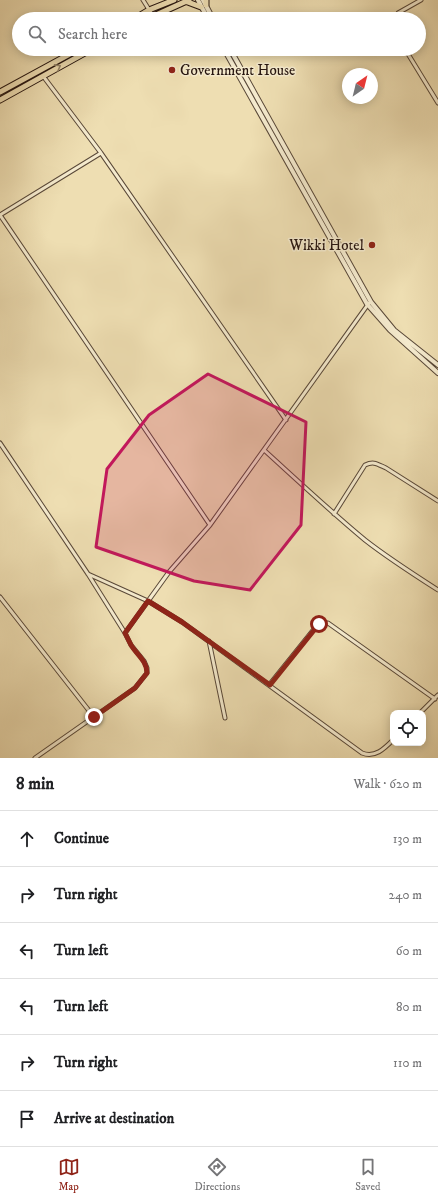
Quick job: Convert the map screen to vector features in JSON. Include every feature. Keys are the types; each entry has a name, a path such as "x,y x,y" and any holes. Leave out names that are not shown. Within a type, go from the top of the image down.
{"main road":[{"path":"146,12 174,0"},
{"path":"162,12 187,1 196,4 204,3"},
{"path":"1,91 66,56"},
{"path":"0,100 79,56"}],"street":[{"path":"143,0 150,10"},
{"path":"198,0 204,3 209,12"},
{"path":"400,12 421,0"},
{"path":"228,56 369,303 390,330 438,373"},
{"path":"234,56 369,303 394,330 438,364"},
{"path":"409,56 438,103"},
{"path":"43,76 101,153 286,420"},
{"path":"101,153 0,215 210,525"},
{"path":"125,633 169,572 210,525 369,303"},
{"path":"0,443 88,574 131,645 144,661 147,668 147,673 135,688 35,758"},
{"path":"264,450 334,514 371,545 438,590"},
{"path":"334,514 365,465 371,462 377,463 386,468 438,501"},
{"path":"88,574 148,601 182,622 362,753 372,755 377,753 390,742"},
{"path":"0,597 30,638 94,717"},
{"path":"270,685 314,629 319,624 328,623 435,699"},
{"path":"209,641 225,718"},
{"path":"423,710 438,695"}],"highlighted area":[{"path":"208,374 306,422 301,525 250,590 194,581 96,547 107,469 149,415"}],"place":[{"name":"Government House","path":"172,70"},
{"name":"Wikki Hotel","path":"372,245"}],"route":[{"path":"94,717 135,688 147,673 147,668 144,661 131,645 125,633 148,601 182,622 270,685 319,624"}]}
